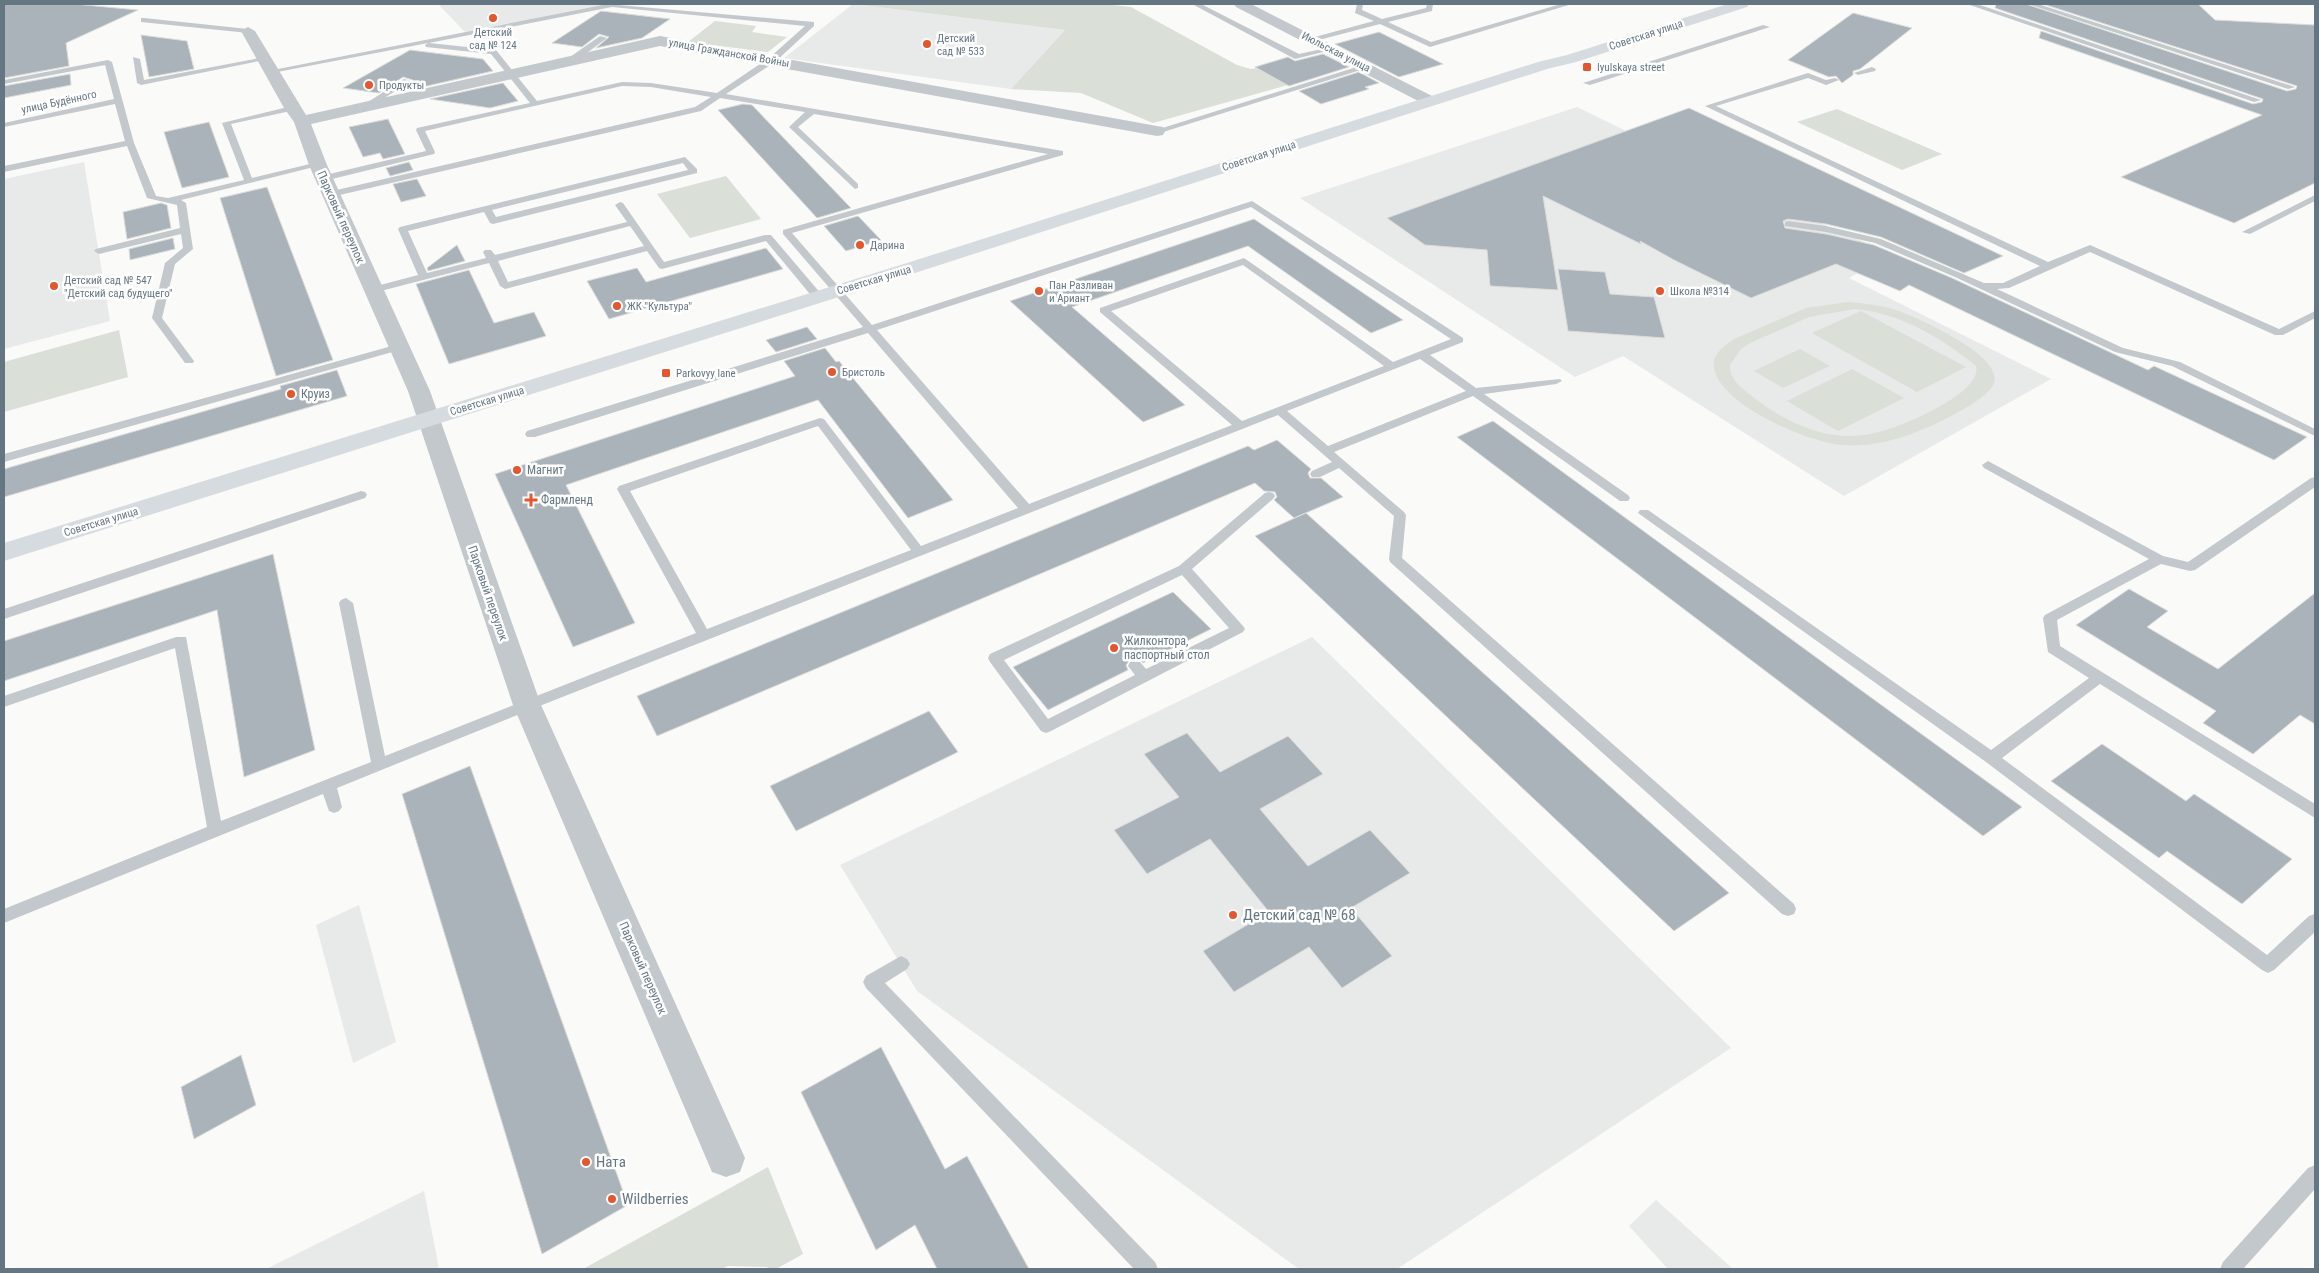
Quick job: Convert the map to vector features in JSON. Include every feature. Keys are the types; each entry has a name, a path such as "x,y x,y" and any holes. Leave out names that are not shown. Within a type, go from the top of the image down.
{"street":[{"name":"Июльская улица","path":"1240,4 1314,40 1430,101"},
{"name":"Советская улица","path":"4,552 827,294 1544,65 1571,60 1742,4"},
{"name":"Парковый переулок","path":"248,31 297,115 419,391 527,705 726,1158"},
{"name":"улица Гражданской Войны","path":"297,115 361,108 660,41 1158,131"}],"lane":[{"path":"136,59 141,83 416,43 612,4 811,24 772,60 698,109 441,168 325,179 249,182 169,201"},
{"path":"699,12 711,4"},
{"path":"1196,4 1298,57 1331,49"},
{"path":"1360,4 1358,11 1430,45 1568,4"},
{"path":"1314,40 1428,9 1430,4"},
{"path":"1971,4 2257,100"},
{"path":"2032,4 2291,87"},
{"path":"144,20 248,31"},
{"path":"1587,83 1766,26"},
{"path":"573,59 603,38"},
{"path":"416,43 493,52 535,104"},
{"path":"4,82 108,62 130,143 152,198 181,203 188,249 170,263 157,318 188,361"},
{"path":"1158,131 1366,67"},
{"path":"1858,73 1872,69"},
{"path":"1835,80 1826,83 1808,75 1709,106 2048,266"},
{"path":"361,108 407,81"},
{"path":"441,168 420,130 622,84 651,85 717,95 1060,153 786,232 827,294"},
{"name":"улица Будённого","path":"4,125 118,101"},
{"path":"812,111 793,127 855,186"},
{"path":"249,182 226,123 297,115"},
{"path":"4,169 130,143"},
{"path":"325,179 431,152"},
{"path":"424,277 403,228 684,160 694,172 493,221 486,208"},
{"path":"2247,232 2315,198"},
{"path":"4,916 527,705 1459,340 1252,204 531,434"},
{"path":"620,205 662,266 768,236 827,294 868,328 1026,510"},
{"path":"373,290 632,223"},
{"path":"1788,224 1826,229 1878,241 2119,350 2176,364 2315,433"},
{"path":"99,251 185,230"},
{"path":"555,234 488,251 506,286 649,248"},
{"path":"1979,286 2005,286 2090,248 2279,333 2315,314"},
{"path":"1241,426 1104,310 1244,260 1393,367"},
{"path":"4,458 399,346"},
{"path":"1422,355 1624,498"},
{"path":"1326,451 1474,392 1556,381"},
{"path":"1280,410 1400,515 1395,559 1788,909"},
{"path":"704,635 624,489 820,421 919,552"},
{"path":"1316,474 1340,463"},
{"path":"1988,465 2160,559 2190,567 2315,480"},
{"path":"4,614 361,494"},
{"path":"1184,569 1238,629 1140,671 1046,727 995,658 1184,569 1269,496"},
{"path":"1644,512 1990,758 2268,964 2315,921"},
{"path":"2160,559 2050,618 2053,648 2315,812"},
{"path":"346,603 379,764"},
{"path":"4,702 181,642 215,830"},
{"path":"1990,758 2100,677"},
{"path":"328,784 334,807"},
{"path":"901,964 872,982 1148,1269"},
{"path":"2230,1269 2315,1175"}],"shaded area":[{"name":"Детский сад № 124","path":"438,4 605,4 465,32"},
{"name":"Детский сад № 533","path":"853,4 1065,30 1011,89 784,58"},
{"path":"853,4 1102,4 1131,7 1237,65 1251,69 1289,63 1320,76 1153,123 1081,93 1011,89 1065,30"},
{"path":"715,21 756,26 752,32 787,37 768,52 688,42"},
{"name":"Школа №314","path":"1577,107 1776,204 1892,254 1849,278 2051,379 1844,496 1623,356 1575,377 1300,198"},
{"path":"1837,109 1942,154 1902,170 1797,122"},
{"name":"Детский сад № 547 \"Детский сад будущего\"","path":"84,162 110,321 4,349 4,179"},
{"path":"726,176 761,219 690,238 657,194"},
{"path":"1848,302 1882,306 1904,313 1937,328 1972,349 1985,361 1993,372 1994,383 1992,388 1982,397 1953,415 1927,428 1885,442 1842,445 1807,437 1786,428 1744,405 1727,391 1717,376 1714,361 1719,351 1734,339 1806,308","holes":["1855,309 1872,311 1904,321 1935,337 1976,366 1975,376 1958,395 1929,412 1901,425 1872,434 1842,436 1813,430 1781,416 1745,390 1732,375 1730,365 1741,349 1750,343 1809,317"]},
{"path":"1861,311 1966,367 1917,392 1812,333"},
{"path":"119,330 128,377 4,412 4,362"},
{"path":"1800,349 1830,366 1783,388 1754,371"},
{"path":"1852,369 1904,398 1838,431 1787,401"},
{"name":"Детский сад № 68","path":"1312,637 1731,1048 1397,1269 1299,1269 917,991 840,865"},
{"path":"359,905 396,1042 353,1063 316,925"},
{"path":"768,1167 803,1254 776,1269 728,1266 722,1269 583,1269"},
{"path":"424,1191 439,1269 266,1269"},
{"path":"1656,1200 1733,1269 1668,1269 1629,1226"}],"building":[{"path":"4,4 74,4 138,10 66,43 69,66 4,78"},
{"path":"1996,4 2026,4 2287,91 2296,89 2297,86 2043,4 2198,4 2215,20 2315,25 2315,183 2234,223 2121,177 2262,115 2039,38 2041,31 2253,104 2262,102 2263,99 1995,8"},
{"path":"601,11 670,19 642,38 596,48 609,37 599,34 582,47 552,43"},
{"path":"1853,13 1912,28 1860,69 1853,71 1853,75 1842,83 1836,76 1829,77 1788,60"},
{"path":"1379,32 1443,64 1399,77 1335,44"},
{"path":"141,35 187,41 194,69 149,77"},
{"path":"410,50 483,59 493,71 396,93 412,83 413,80 403,77 379,93 343,88"},
{"path":"1323,54 1349,67 1289,86 1255,67 1288,57 1295,61"},
{"path":"1359,72 1379,83 1365,87 1369,89 1321,104 1299,91"},
{"path":"70,74 71,85 4,98 4,86"},
{"path":"503,83 518,101 490,108 430,99"},
{"path":"743,104 752,105 851,208 817,218 718,110"},
{"path":"1689,108 2003,256 1964,273 1881,237 1826,224 1788,219 1783,221 1785,228 1826,234 1874,245 1952,278 2148,370 2154,366 2307,437 2274,460 1909,285 1900,291 1836,264 1751,298 1640,241 1641,244 1543,196 1558,290 1490,286 1487,250 1425,245 1387,218"},
{"path":"388,119 405,154 383,159 380,153 363,157 349,127"},
{"path":"209,122 229,177 182,188 164,132"},
{"path":"409,162 413,170 390,176 386,168"},
{"path":"417,179 426,196 401,202 393,184"},
{"path":"267,187 333,360 276,376 220,198"},
{"path":"161,203 167,205 171,228 127,239 123,212"},
{"path":"858,216 881,240 846,251 824,226"},
{"path":"1254,219 1403,320 1371,333 1248,246 1072,307 1185,405 1143,422 1010,301"},
{"path":"173,238 175,249 130,260 129,249"},
{"path":"457,245 465,261 428,271 427,268"},
{"path":"766,248 783,269 609,319 587,281 637,268 646,282"},
{"path":"1558,269 1605,272 1610,294 1654,297 1665,338 1568,331"},
{"path":"469,270 494,323 534,312 546,336 449,364 416,284"},
{"path":"807,327 817,339 776,352 766,340"},
{"path":"825,348 836,362 839,361 953,500 908,518 818,400 566,485 635,623 573,647 495,474 795,376 784,361"},
{"path":"337,370 347,396 4,497 4,469 281,389 280,386"},
{"path":"1493,421 2022,807 1983,836 1457,437"},
{"path":"1277,440 1311,469 1308,473 1310,478 1321,478 1343,497 1294,518 1274,500 1277,497 1275,492 1264,491 1255,483 657,736 637,696 1248,446 1254,450"},
{"path":"1306,513 1729,893 1674,931 1255,536"},
{"path":"273,554 315,750 244,777 217,610 4,681 4,641"},
{"path":"2129,589 2168,611 2147,627 2218,669 2315,593 2315,724 2300,715 2253,754 2203,723 2216,711 2076,625"},
{"name":"Жилконтора, паспортный стол","path":"1173,592 1211,629 1143,663 1140,660 1130,660 1126,665 1128,670 1048,710 1013,667"},
{"path":"929,711 958,752 796,831 770,786"},
{"path":"1187,733 1220,772 1288,736 1323,774 1260,809 1308,866 1370,830 1410,873 1351,908 1392,956 1342,988 1309,947 1234,992 1203,951 1269,912 1210,839 1147,874 1114,830 1179,797 1144,754"},
{"path":"2102,744 2186,801 2194,794 2292,859 2242,904 2167,851 2159,858 2051,781"},
{"path":"470,766 628,1205 542,1254 402,794"},
{"path":"881,1047 945,1169 967,1156 1029,1269 937,1269 915,1225 876,1250 801,1092"},
{"path":"241,1055 256,1105 194,1139 181,1087"}],"place":[{"name":"Детский сад № 124","path":"493,18"},
{"name":"Детский сад № 533","path":"927,44"},
{"name":"Iyulskaya street","path":"1587,67"},
{"name":"Продукты","path":"369,85"},
{"name":"Дарина","path":"860,245"},
{"name":"Детский сад № 547 \"Детский сад будущего\"","path":"54,286"},
{"name":"Пан Разливан и Ариант","path":"1039,291"},
{"name":"Школа №314","path":"1660,291"},
{"name":"ЖК \"Культура\"","path":"617,306"},
{"name":"Бристоль","path":"832,372"},
{"name":"Parkovyy lane","path":"666,373"},
{"name":"Круиз","path":"291,394"},
{"name":"Магнит","path":"517,470"},
{"name":"Фармленд","path":"531,500"},
{"name":"Жилконтора, паспортный стол","path":"1114,648"},
{"name":"Детский сад № 68","path":"1233,915"},
{"name":"Ната","path":"586,1162"},
{"name":"Wildberries","path":"612,1199"}]}
